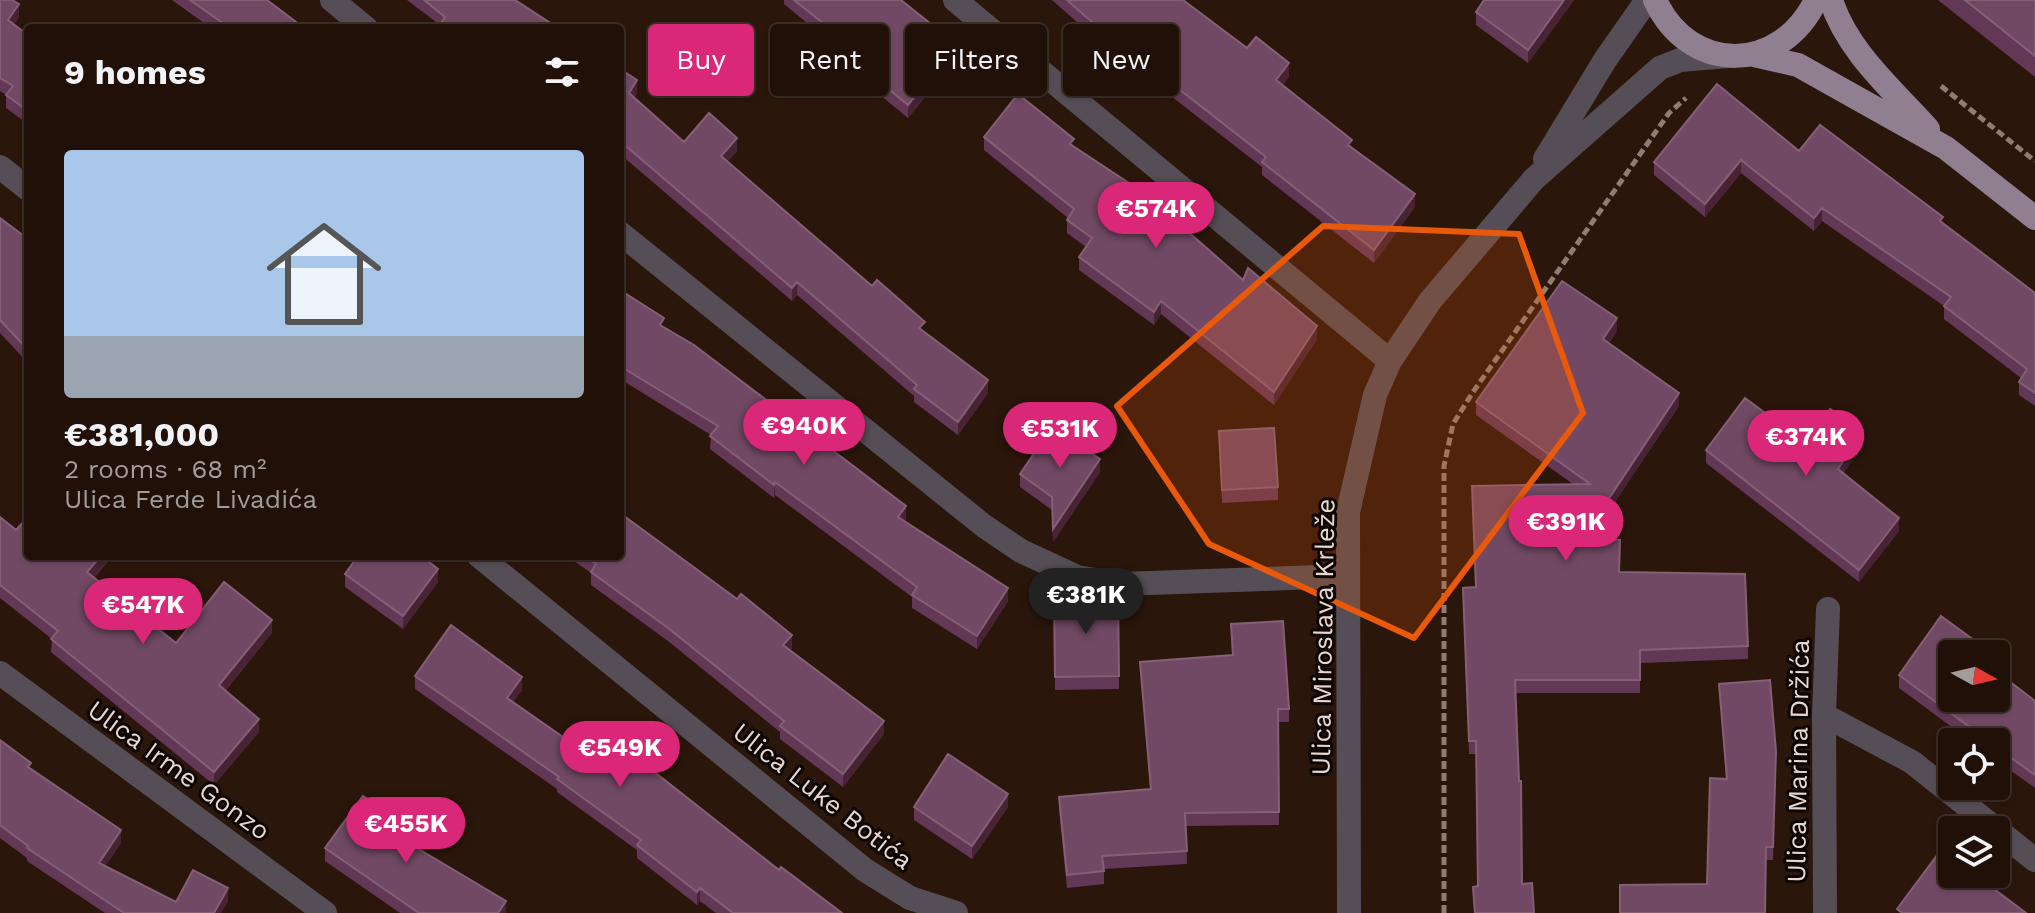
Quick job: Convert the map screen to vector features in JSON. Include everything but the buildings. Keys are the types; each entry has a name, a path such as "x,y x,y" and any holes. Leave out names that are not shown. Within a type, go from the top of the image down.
{"main road":[{"path":"1655,0 1663,17 1680,37 1703,50 1728,56 1754,55 1798,65 1946,148"},
{"path":"1754,55 1780,44 1802,26 1816,0"},
{"path":"1831,0 1845,32 1865,61 1946,148 2035,218"}],"street":[{"path":"332,0 361,24"},
{"path":"955,0 1390,361"},
{"name":"Ulica Miroslava Krleže","path":"1534,179 1605,60 1647,0"},
{"name":"Ulica Miroslava Krleže","path":"1349,913 1348,512 1375,395 1390,361 1430,301 1534,179 1660,68 1680,60 1728,56"},
{"path":"0,167 24,186"},
{"path":"624,236 984,526 1021,551 1077,577 1120,584 1347,576"},
{"name":"Ulica Luke Botića","path":"484,560 865,870 910,898 956,913"},
{"name":"Ulica Marina Držića","path":"1825,913 1824,715 1828,609"},
{"name":"Ulica Irme Gonzo","path":"0,673 325,913"},
{"path":"1824,715 1912,762 2035,860"}],"path":[{"path":"1936,82 2035,161"},
{"path":"1444,913 1444,466 1453,424 1669,113"}],"highlighted area":[{"path":"1323,226 1519,234 1583,413 1414,638 1209,544 1117,406"}]}
